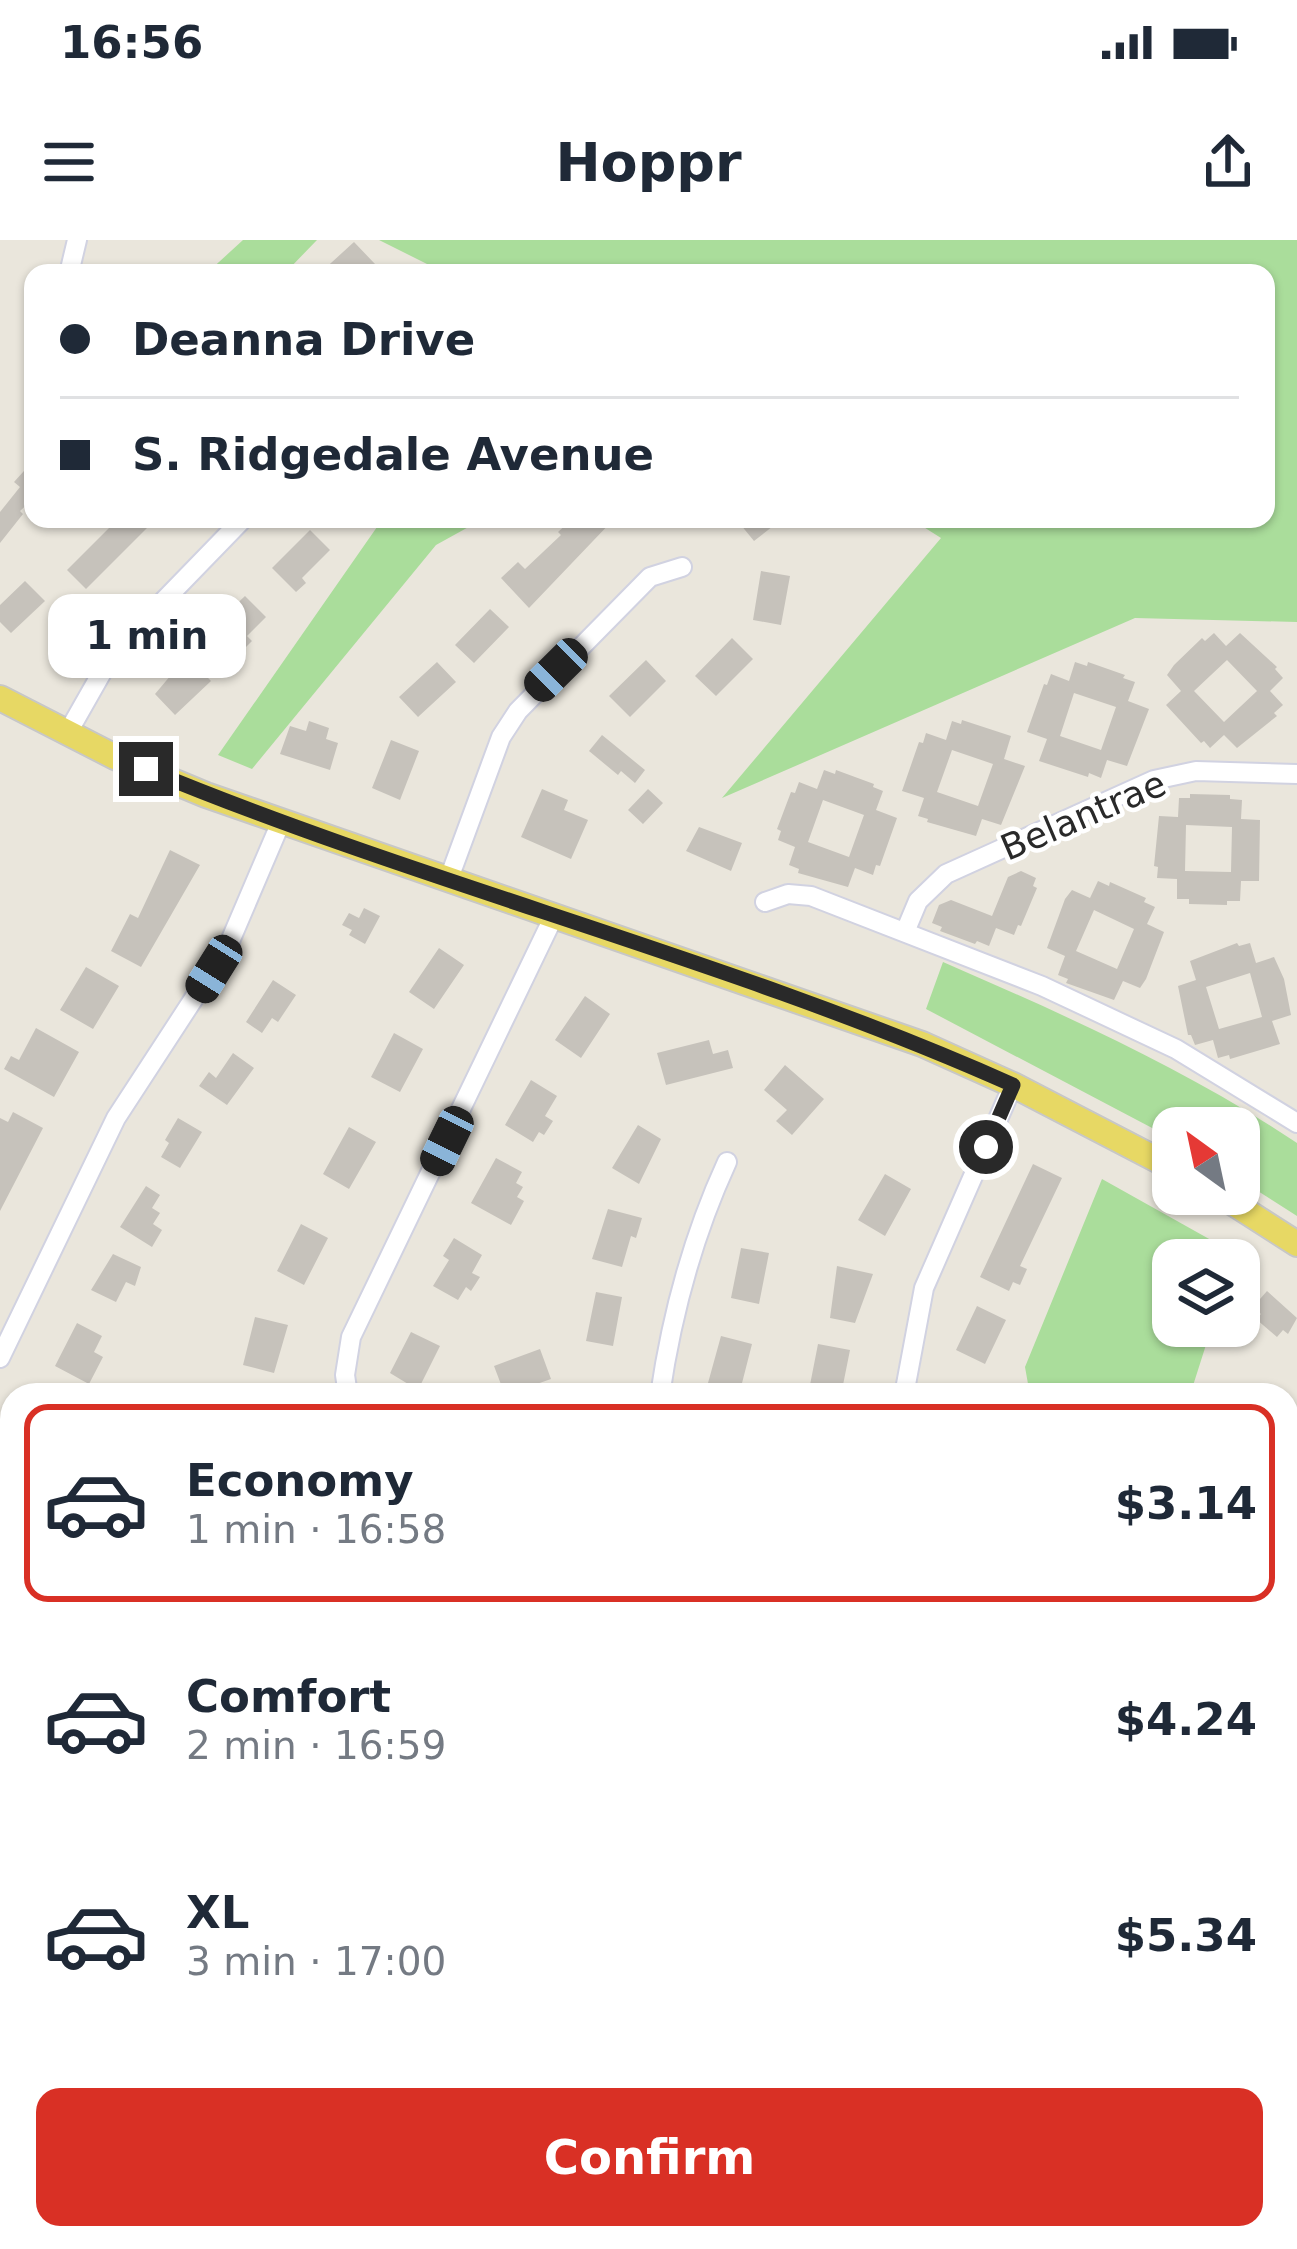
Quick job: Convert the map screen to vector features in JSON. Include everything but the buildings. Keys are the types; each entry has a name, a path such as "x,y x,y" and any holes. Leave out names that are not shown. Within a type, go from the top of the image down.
{"main road":[{"path":"0,698 67,734 206,794 922,1044 1152,1157"},
{"path":"1252,1215 1297,1244"}],"street":[{"path":"67,734 113,653 234,528"},
{"path":"448,880 493,758 518,711 650,577 682,567"},
{"name":"Belantrae","path":"905,932 918,901 946,874 1154,780 1196,771 1297,773"},
{"path":"0,1358 116,1118 228,946 281,822"},
{"path":"765,902 788,894 812,896 1042,986 1176,1049 1297,1123"},
{"path":"346,1383 351,1337 554,916"},
{"path":"906,1383 924,1288 1013,1085"},
{"path":"662,1383 683,1274 697,1227 727,1162"}],"green space":[{"path":"243,240 317,240 294,264 217,264"},
{"path":"379,240 1297,240 1297,622 1135,618 722,798 941,538 925,528 1275,528 1275,264 427,264"},
{"path":"376,528 467,528 436,545 252,769 218,755"},
{"path":"943,962 1079,1023 1239,1107 1152,1107 1152,1128 926,1009"},
{"path":"1260,1119 1297,1143 1297,1216 1260,1192"},
{"path":"1102,1179 1152,1207 1152,1215 1166,1215 1209,1239 1152,1239 1152,1347 1205,1347 1194,1383 1028,1383 1025,1367"}],"route":[{"path":"146,769 323,837 922,1044 1013,1085 986,1147"}]}
